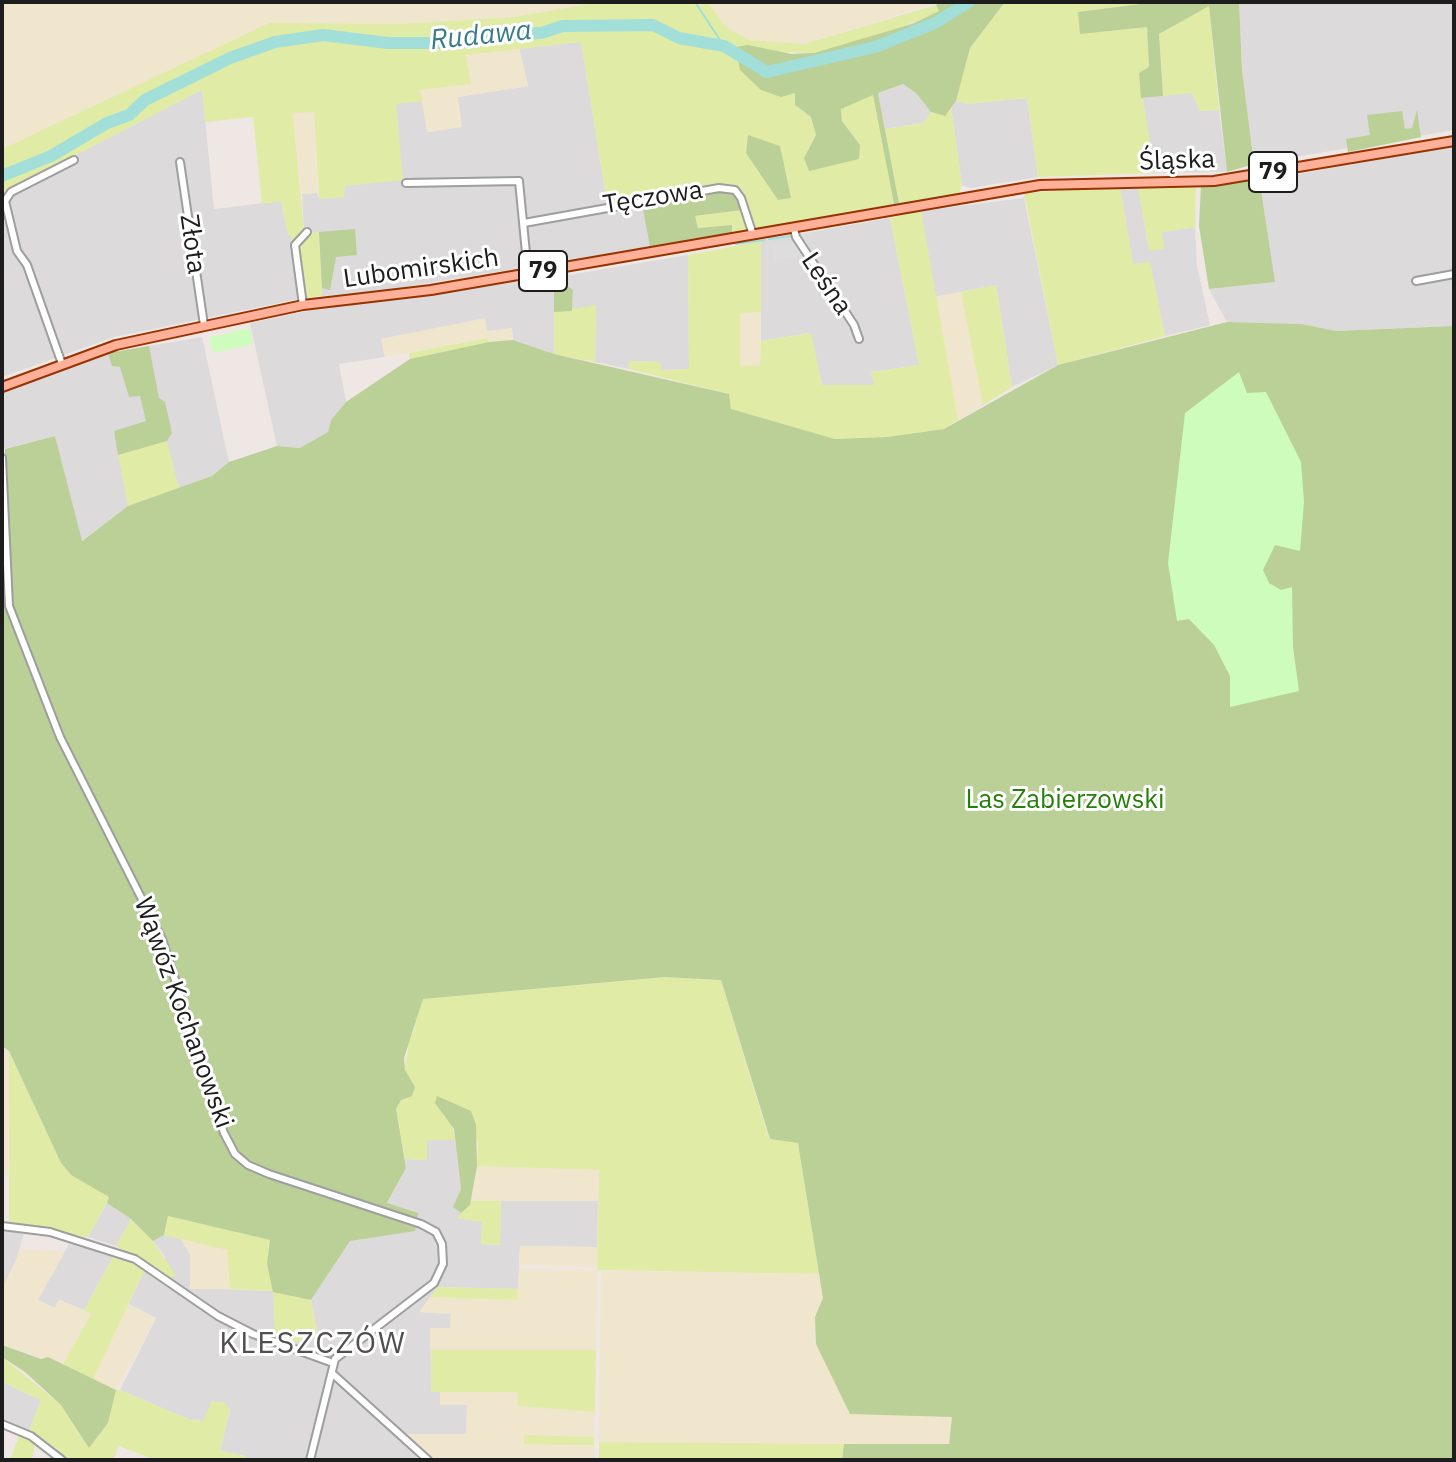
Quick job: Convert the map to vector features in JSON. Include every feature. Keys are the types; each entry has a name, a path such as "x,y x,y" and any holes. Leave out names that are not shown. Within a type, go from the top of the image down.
{"main road":[{"name":"Śląska","path":"1090,183 1214,181 1454,141"},
{"name":"Lubomirskich","path":"2,387 133,340 303,305 528,274 1022,187 1090,183"}],"street":[{"path":"62,364 27,265 17,251 5,201 11,192 74,160"},
{"name":"Złota","path":"180,162 204,325"},
{"path":"406,183 519,181 528,274"},
{"name":"Tęczowa","path":"524,223 728,188 741,198 753,235"},
{"name":"Leśna","path":"794,229 801,245 854,325 859,339"},
{"path":"303,305 295,245 307,232"},
{"path":"1416,281 1454,274"},
{"name":"Wąwóz Kochanowski","path":"2,458 9,606 46,705 162,939 224,1133 235,1154 248,1165 269,1174 421,1224 436,1232 444,1251 443,1264 434,1283 342,1351 333,1363"},
{"path":"2,1226 60,1235 135,1259 227,1321 253,1334 333,1363 334,1375 310,1460"},
{"path":"334,1375 428,1460"},
{"path":"2,1424 31,1436 62,1460"}],"shaded area":[{"path":"2,2 600,2 514,17 399,24 269,23 2,149"},
{"path":"677,2 698,2 708,6 707,2 939,2 804,44 749,40 726,27 709,7"},
{"path":"1239,2 1454,2 1454,130 1254,164 1242,70"},
{"path":"581,42 608,209 642,204 650,247 385,290 322,296 319,232 304,233 302,194 317,193 319,198 344,196 344,186 371,183 396,103 423,101 428,132 461,127 457,97 528,86 519,48"},
{"path":"519,48 528,86 458,97 462,127 427,132 420,90 471,84 466,55"},
{"path":"903,84 916,93 931,112 923,123 885,129 878,93"},
{"path":"202,89 214,209 281,201 288,234 291,234 298,299 114,337 2,377 2,224 7,222 2,193"},
{"path":"1192,92 1200,111 1219,110 1227,172 1155,173 1141,98"},
{"path":"1027,98 1038,177 971,188 962,185 951,107 956,101 967,104"},
{"path":"314,111 317,193 302,194 293,113"},
{"path":"1454,146 1454,326 1335,331 1302,324 1227,322 1209,289 1274,282 1260,181"},
{"path":"1120,187 1138,187 1149,251 1161,232 1195,227 1197,266 1210,325 1165,336 1150,263 1133,265"},
{"path":"1024,198 1058,365 1012,387 996,285 935,297 921,211"},
{"path":"890,218 919,365 871,372 875,385 822,385 810,333 761,341 761,241"},
{"path":"794,239 812,265 810,272 800,275 803,262 799,257 774,261 772,246 793,243"},
{"path":"688,255 689,369 661,370 660,362 630,361 629,369 595,362 596,305 572,311 573,291 565,284 563,276"},
{"path":"554,277 554,354 513,340 512,329 487,331 485,319 381,339 385,357 339,364 346,402 331,420 328,432 300,448 277,446 250,323 308,311"},
{"path":"961,292 983,405 958,420 935,297"},
{"path":"761,312 760,366 740,365 740,313"},
{"path":"485,318 487,331 512,328 513,340 489,342 487,338 385,357 381,339"},
{"path":"202,337 229,462 212,476 179,489 166,441 119,455 128,506 81,541 55,436 2,449 2,393 108,353"},
{"path":"2,1047 9,1051 8,1176 2,1176"},
{"path":"427,1140 455,1140 461,1189 453,1207 461,1213 458,1218 482,1222 481,1244 500,1245 501,1201 598,1201 597,1247 520,1246 518,1289 438,1287 420,1312 451,1314 450,1328 430,1328 431,1391 440,1392 441,1405 467,1405 466,1435 404,1434 403,1442 424,1460 244,1460 245,1456 220,1451 230,1410 203,1421 188,1419 120,1390 156,1318 129,1304 147,1264 166,1258 153,1241 164,1235 180,1238 190,1254 191,1288 274,1291 318,1337 311,1300 350,1241 387,1204 406,1168 405,1159 427,1160"},
{"path":"477,1166 599,1170 598,1201 471,1201"},
{"path":"107,1203 131,1219 116,1246 88,1237"},
{"path":"2,1230 24,1233 15,1264 2,1289"},
{"path":"180,1238 227,1250 230,1289 190,1289 190,1254"},
{"path":"69,1244 114,1255 84,1310 60,1300 55,1308 37,1300"},
{"path":"520,1246 597,1247 597,1267 519,1265"},
{"path":"21,1249 65,1252 38,1300 54,1308 59,1300 91,1313 63,1364 2,1345 2,1289"},
{"path":"519,1269 597,1270 596,1350 431,1350 430,1328 450,1328 451,1314 419,1312 430,1297 517,1299"},
{"path":"601,1271 820,1274 823,1298 815,1317 952,1417 949,1444 599,1442"},
{"path":"128,1304 156,1318 116,1390 93,1379"},
{"path":"2,1382 41,1400 28,1433 2,1421"},
{"path":"440,1392 518,1392 519,1406 595,1412 594,1437 525,1435 524,1443 594,1445 595,1460 436,1460 404,1434 466,1434 467,1405 440,1405"}],"green space":[{"path":"600,2 677,2 704,6 698,2 707,2 726,27 749,40 804,44 936,5 940,11 888,33 813,53 773,52 787,93 796,93 795,105 811,117 816,135 804,158 860,145 842,121 841,108 873,95 894,204 732,233 732,225 698,228 695,216 741,210 733,194 693,196 691,190 663,194 663,201 608,210 581,42 466,55 471,84 420,90 423,101 396,104 403,180 345,186 344,197 319,199 314,112 293,113 304,232 319,232 322,296 298,299 291,235 288,235 281,201 262,204 253,117 205,122 202,90 2,193 2,149 269,23 399,24 514,17"},
{"path":"939,2 1005,2 970,48 956,101 945,116 931,112 916,93 903,84 878,93 899,203 894,204 873,95 841,109 842,121 860,145 859,159 809,171 804,158 816,135 811,117 795,105 795,93 781,97 761,90 740,70 736,47 748,45 791,54 814,53 912,24 939,11 936,5"},
{"path":"1005,2 1156,2 1078,12 1081,33 1147,27 1149,67 1139,73 1155,173 1038,177 1027,98 967,104 956,101 970,48"},
{"path":"1156,2 1239,2 1242,70 1254,164 1227,172 1209,6 1159,34 1163,96 1141,98 1139,73 1149,67 1147,27 1080,34 1078,12"},
{"path":"1209,5 1219,110 1200,111 1192,93 1163,96 1159,34"},
{"path":"951,107 962,185 959,193 899,203 885,129 923,123 931,112 945,116"},
{"path":"1417,110 1421,137 1348,152 1346,139 1370,135 1367,115 1402,111 1405,129 1412,128"},
{"path":"748,135 780,146 791,198 778,200 746,153"},
{"path":"1259,177 1275,282 1209,289 1199,226 1201,185"},
{"path":"1196,186 1195,227 1162,232 1164,249 1149,251 1138,187"},
{"path":"1120,187 1133,264 1150,262 1165,336 1058,365 1024,193"},
{"path":"691,190 694,196 723,190 733,194 742,210 695,216 698,228 732,225 732,233 650,247 642,204 662,201 662,194"},
{"path":"921,211 958,420 944,429 886,437 835,439 730,409 729,394 629,369 629,361 660,362 661,370 689,369 688,255 761,241 761,312 740,313 740,365 760,366 761,341 811,333 822,385 874,385 871,372 919,365 890,218"},
{"path":"355,229 357,255 336,257 330,290 322,288 319,232"},
{"path":"563,276 565,284 573,290 572,311 554,312 554,277"},
{"path":"996,285 1012,387 983,405 961,292"},
{"path":"596,305 595,362 554,354 554,312"},
{"name":"Las Zabierzowski","path":"1227,322 1302,324 1336,331 1454,326 1454,1460 842,1460 844,1444 949,1444 952,1417 850,1414 816,1344 815,1317 823,1298 798,1143 770,1139 721,980 664,977 423,999 404,1058 405,1070 415,1087 412,1096 401,1100 396,1109 406,1168 387,1203 418,1213 415,1231 350,1241 311,1300 273,1292 267,1264 270,1240 168,1216 164,1235 153,1241 131,1219 107,1203 109,1197 71,1175 61,1163 9,1051 2,1046 2,582 10,582 5,449 55,436 82,541 128,506 212,476 229,462 277,446 300,448 328,432 331,420 346,402 410,359 489,342 513,340 554,354 729,394 731,409 835,439 887,437 944,429 1058,365"},
{"path":"249,328 253,344 214,353 208,338"},
{"path":"488,338 489,342 410,359 409,353"},
{"path":"149,346 159,398 165,402 172,433 167,441 118,455 114,431 146,421 140,396 129,397 120,367 112,366 108,353"},
{"path":"1239,372 1247,393 1266,392 1301,462 1304,502 1300,551 1275,545 1263,570 1269,583 1281,590 1292,587 1293,647 1299,691 1230,707 1230,676 1214,645 1189,619 1177,621 1168,563 1185,413"},
{"path":"167,441 179,489 128,506 118,455"},
{"path":"664,977 721,980 769,1139 798,1142 820,1274 597,1270 599,1170 477,1166 478,1142 435,1103 450,1119 455,1140 427,1140 427,1160 405,1159 396,1109 401,1100 410,1034 413,1034 422,999"},
{"path":"9,1051 61,1163 71,1175 110,1197 88,1237 9,1224"},
{"path":"437,1096 471,1111 476,1125 477,1166 470,1205 461,1213 453,1207 461,1189 454,1129 435,1103"},
{"path":"471,1201 501,1201 500,1245 481,1244 482,1222 457,1218"},
{"path":"168,1216 270,1240 267,1264 274,1291 311,1300 318,1337 288,1344 275,1340 273,1291 230,1289 227,1250 164,1235"},
{"path":"131,1219 153,1241 176,1276 167,1279 116,1246"},
{"path":"114,1255 145,1269 93,1379 63,1364 91,1314 84,1310"},
{"path":"438,1287 518,1289 517,1300 430,1297"},
{"path":"2,1345 41,1359 48,1357 116,1390 108,1423 89,1448 61,1405 25,1372 2,1357"},
{"path":"431,1350 596,1350 595,1412 518,1406 517,1392 431,1392"},
{"path":"2,1357 61,1405 89,1448 108,1423 116,1390 120,1390 188,1419 203,1421 212,1401 224,1402 230,1409 220,1451 245,1456 244,1460 155,1460 119,1446 113,1460 66,1460 56,1448 28,1433 41,1400 2,1382"},
{"path":"20,1433 35,1443 32,1460 10,1460"},
{"path":"524,1435 594,1437 594,1445 524,1444"},
{"path":"599,1442 844,1444 842,1460 599,1460"}],"waterway":[{"path":"695,2 724,46"},
{"name":"Rudawa","path":"2,176 51,156 107,123 129,115 145,100 230,58 275,42 323,35 388,43 461,43 473,37 541,33 563,26 653,25 679,38 724,46 767,72 875,47 935,23 969,2"},
{"path":"769,239 791,236"},
{"path":"736,244 765,240"}],"district":[{"name":"KLESZCZÓW","path":"313,1344"}]}
